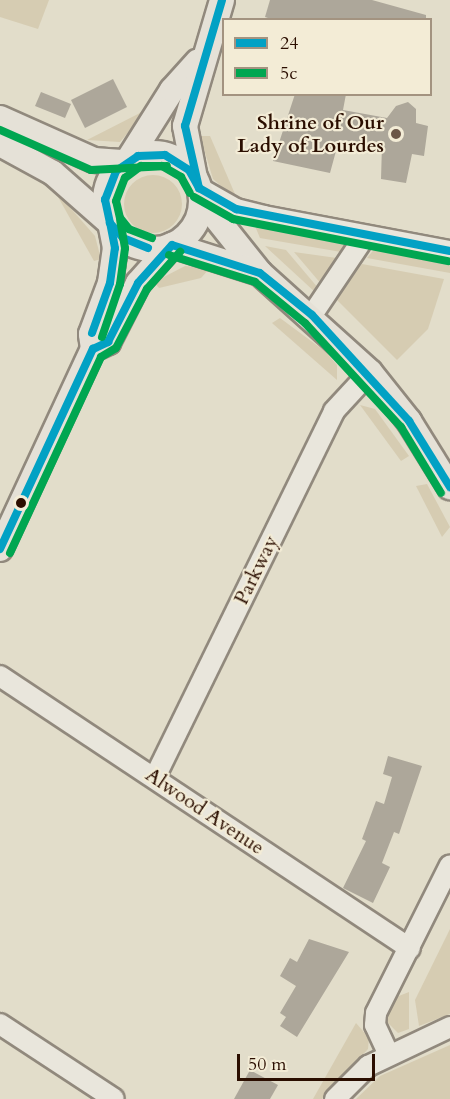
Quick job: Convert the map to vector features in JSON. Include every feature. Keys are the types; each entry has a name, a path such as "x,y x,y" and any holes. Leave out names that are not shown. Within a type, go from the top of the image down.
{"main road":[{"path":"93,350 108,342 138,284 171,245 191,230 198,188 185,126 201,58 222,0"},
{"path":"0,549 93,350 91,334 110,283 115,248 106,190 172,90 201,58"},
{"path":"0,118 94,160 126,161 165,155 198,188 260,273 312,315 370,372 409,421 450,487"},
{"path":"0,144 53,172 134,245 171,245 260,273"}],"street":[{"path":"198,188 236,209 450,251"},
{"path":"312,315 365,236"},
{"name":"Parkway","path":"154,777 334,411 370,372"},
{"name":"Alwood Avenue","path":"0,676 410,948"},
{"path":"388,1055 375,1025 376,1013 450,865"},
{"path":"0,1024 114,1099"},
{"path":"334,1099 349,1082 388,1055 450,1027"}],"shaded area":[{"path":"0,0 49,0 38,29 0,17"},
{"path":"152,104 120,142 87,140 138,114"},
{"path":"200,136 210,136 238,201 213,179"},
{"path":"153,175 164,177 177,188 182,204 180,215 169,228 153,233 142,231 129,220 124,204 126,193 137,180"},
{"path":"53,188 95,236 101,259 94,261"},
{"path":"255,226 350,243 347,253 260,238"},
{"path":"265,246 286,250 319,289 316,293"},
{"path":"376,247 450,261 450,273 367,258"},
{"path":"294,252 344,259 322,285"},
{"path":"362,264 444,279 428,329 397,360 336,299"},
{"path":"185,266 210,268 201,278 159,288 154,282"},
{"path":"280,318 326,352 337,365 337,380 272,323"},
{"path":"360,405 375,409 409,456 401,461"},
{"path":"427,484 450,527 442,537 416,486"},
{"path":"450,929 450,1014 419,1026 415,1000"},
{"path":"409,992 409,1029 398,1033 384,1019 391,999"},
{"path":"356,1023 369,1038 368,1049 322,1099 313,1099"},
{"path":"450,1045 450,1099 356,1099 380,1076"}],"building":[{"path":"270,0 372,0 426,15 426,18 265,17"},
{"path":"113,79 127,107 85,128 71,100"},
{"path":"41,92 71,104 65,118 35,106"},
{"path":"294,96 346,96 343,110 387,118 396,106 408,102 416,109 416,123 428,126 424,156 412,154 406,183 381,179 382,145 339,140 330,173 273,161"},
{"path":"388,756 422,766 399,834 394,832 382,863 390,867 373,903 343,888 366,841 362,839 376,801 384,804 392,777 383,774"},
{"path":"309,939 349,952 297,1037 280,1026 286,1017 280,1013 296,986 280,976 290,958 297,962"},
{"path":"250,1070 278,1085 270,1099 234,1099"}],"transit line":[{"name":"24","path":"199,188 185,126 222,0"},
{"name":"5c","path":"0,130 91,170 167,166"},
{"name":"24","path":"148,248 123,238 110,223 105,200 116,171 138,156 165,155 189,170 199,188"},
{"name":"5c","path":"152,238 129,229 120,218 116,201 125,178 141,166 162,166 181,177 190,193"},
{"name":"24","path":"199,188 236,209 450,251"},
{"name":"5c","path":"194,197 233,219 448,261"},
{"name":"5c","path":"102,337 120,284 125,248 120,221"},
{"name":"24","path":"92,333 110,283 115,248 110,223"},
{"name":"24","path":"172,245 260,273 312,315 409,421 450,487"},
{"name":"24","path":"0,549 93,349 108,342 138,283 172,245"},
{"name":"5c","path":"10,553 101,357 116,348 147,289 180,252"},
{"name":"5c","path":"169,255 255,282 305,323 401,427 441,493"}],"place":[{"name":"Shrine of Our Lady of Lourdes","path":"396,134"}]}
